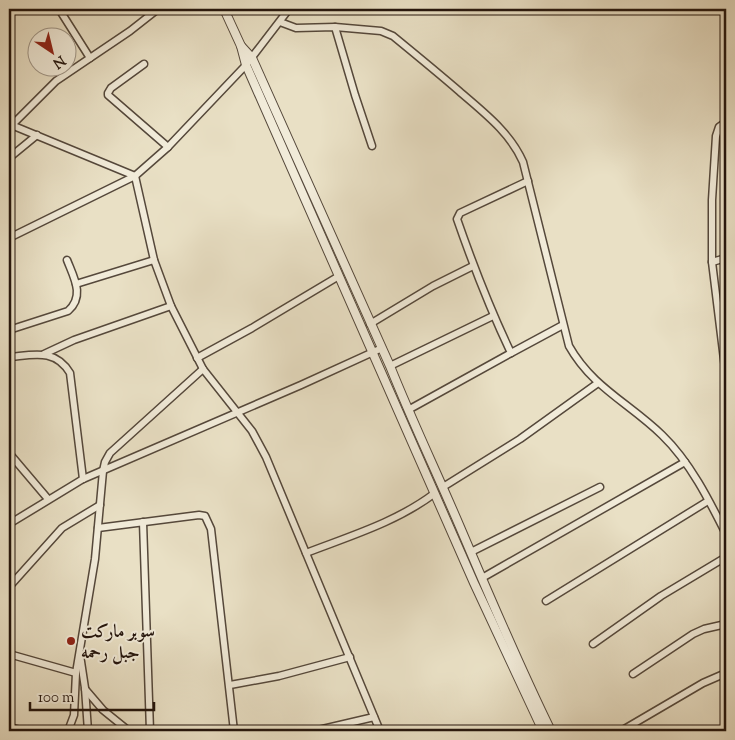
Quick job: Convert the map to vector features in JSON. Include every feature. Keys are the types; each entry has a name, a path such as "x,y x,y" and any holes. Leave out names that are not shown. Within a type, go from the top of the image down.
{"street":[{"path":"59,9 90,58"},
{"path":"135,176 10,124 56,81 130,31 158,9"},
{"path":"224,9 241,46 246,65 372,352 474,582 543,731"},
{"path":"9,238 135,176 168,147 246,65 289,9"},
{"path":"280,22 296,28 335,27 381,31 393,36 500,127 517,150 523,162 569,346 577,360 598,383 662,435 685,462 726,534"},
{"path":"335,27 372,146"},
{"path":"241,46 252,58 390,366 503,630 551,731"},
{"path":"144,64 112,88 108,95 168,147"},
{"path":"726,122 719,127 716,136 712,200 712,262 726,376"},
{"path":"9,158 37,135"},
{"path":"135,176 154,260 171,306 196,358 239,412 252,431 266,458 380,731"},
{"path":"511,353 493,316 457,219 458,216 528,181"},
{"path":"712,262 726,258"},
{"path":"9,330 68,311 76,304 78,298 76,284 67,260"},
{"path":"76,284 154,260"},
{"path":"370,324 433,286 473,266"},
{"path":"196,358 269,318 339,276"},
{"path":"9,357 44,354 99,331 171,306"},
{"path":"390,366 493,316"},
{"path":"408,410 563,325"},
{"path":"9,524 84,479 382,348"},
{"path":"44,354 59,360 70,373 84,479"},
{"path":"68,731 74,715 76,673 90,590 105,462 110,453 203,369"},
{"path":"306,554 401,515 420,504 442,487 520,438 598,383"},
{"path":"9,453 48,499"},
{"path":"474,582 685,462"},
{"path":"471,552 600,487"},
{"path":"546,601 708,501"},
{"path":"9,588 62,528 100,505"},
{"path":"98,528 199,515 205,516 209,522 234,731"},
{"path":"142,522 150,731"},
{"path":"593,644 661,596 726,557"},
{"path":"634,674 693,634 704,629 726,624"},
{"path":"80,651 88,731"},
{"path":"9,654 76,673"},
{"path":"230,685 279,676 350,657"},
{"path":"621,731 726,673"},
{"path":"85,688 103,710 129,731"},
{"path":"314,731 374,717"},
{"path":"9,728 25,731"}],"place":[{"name":"سوبر ماركت جبل رحمه","path":"71,641"}]}
